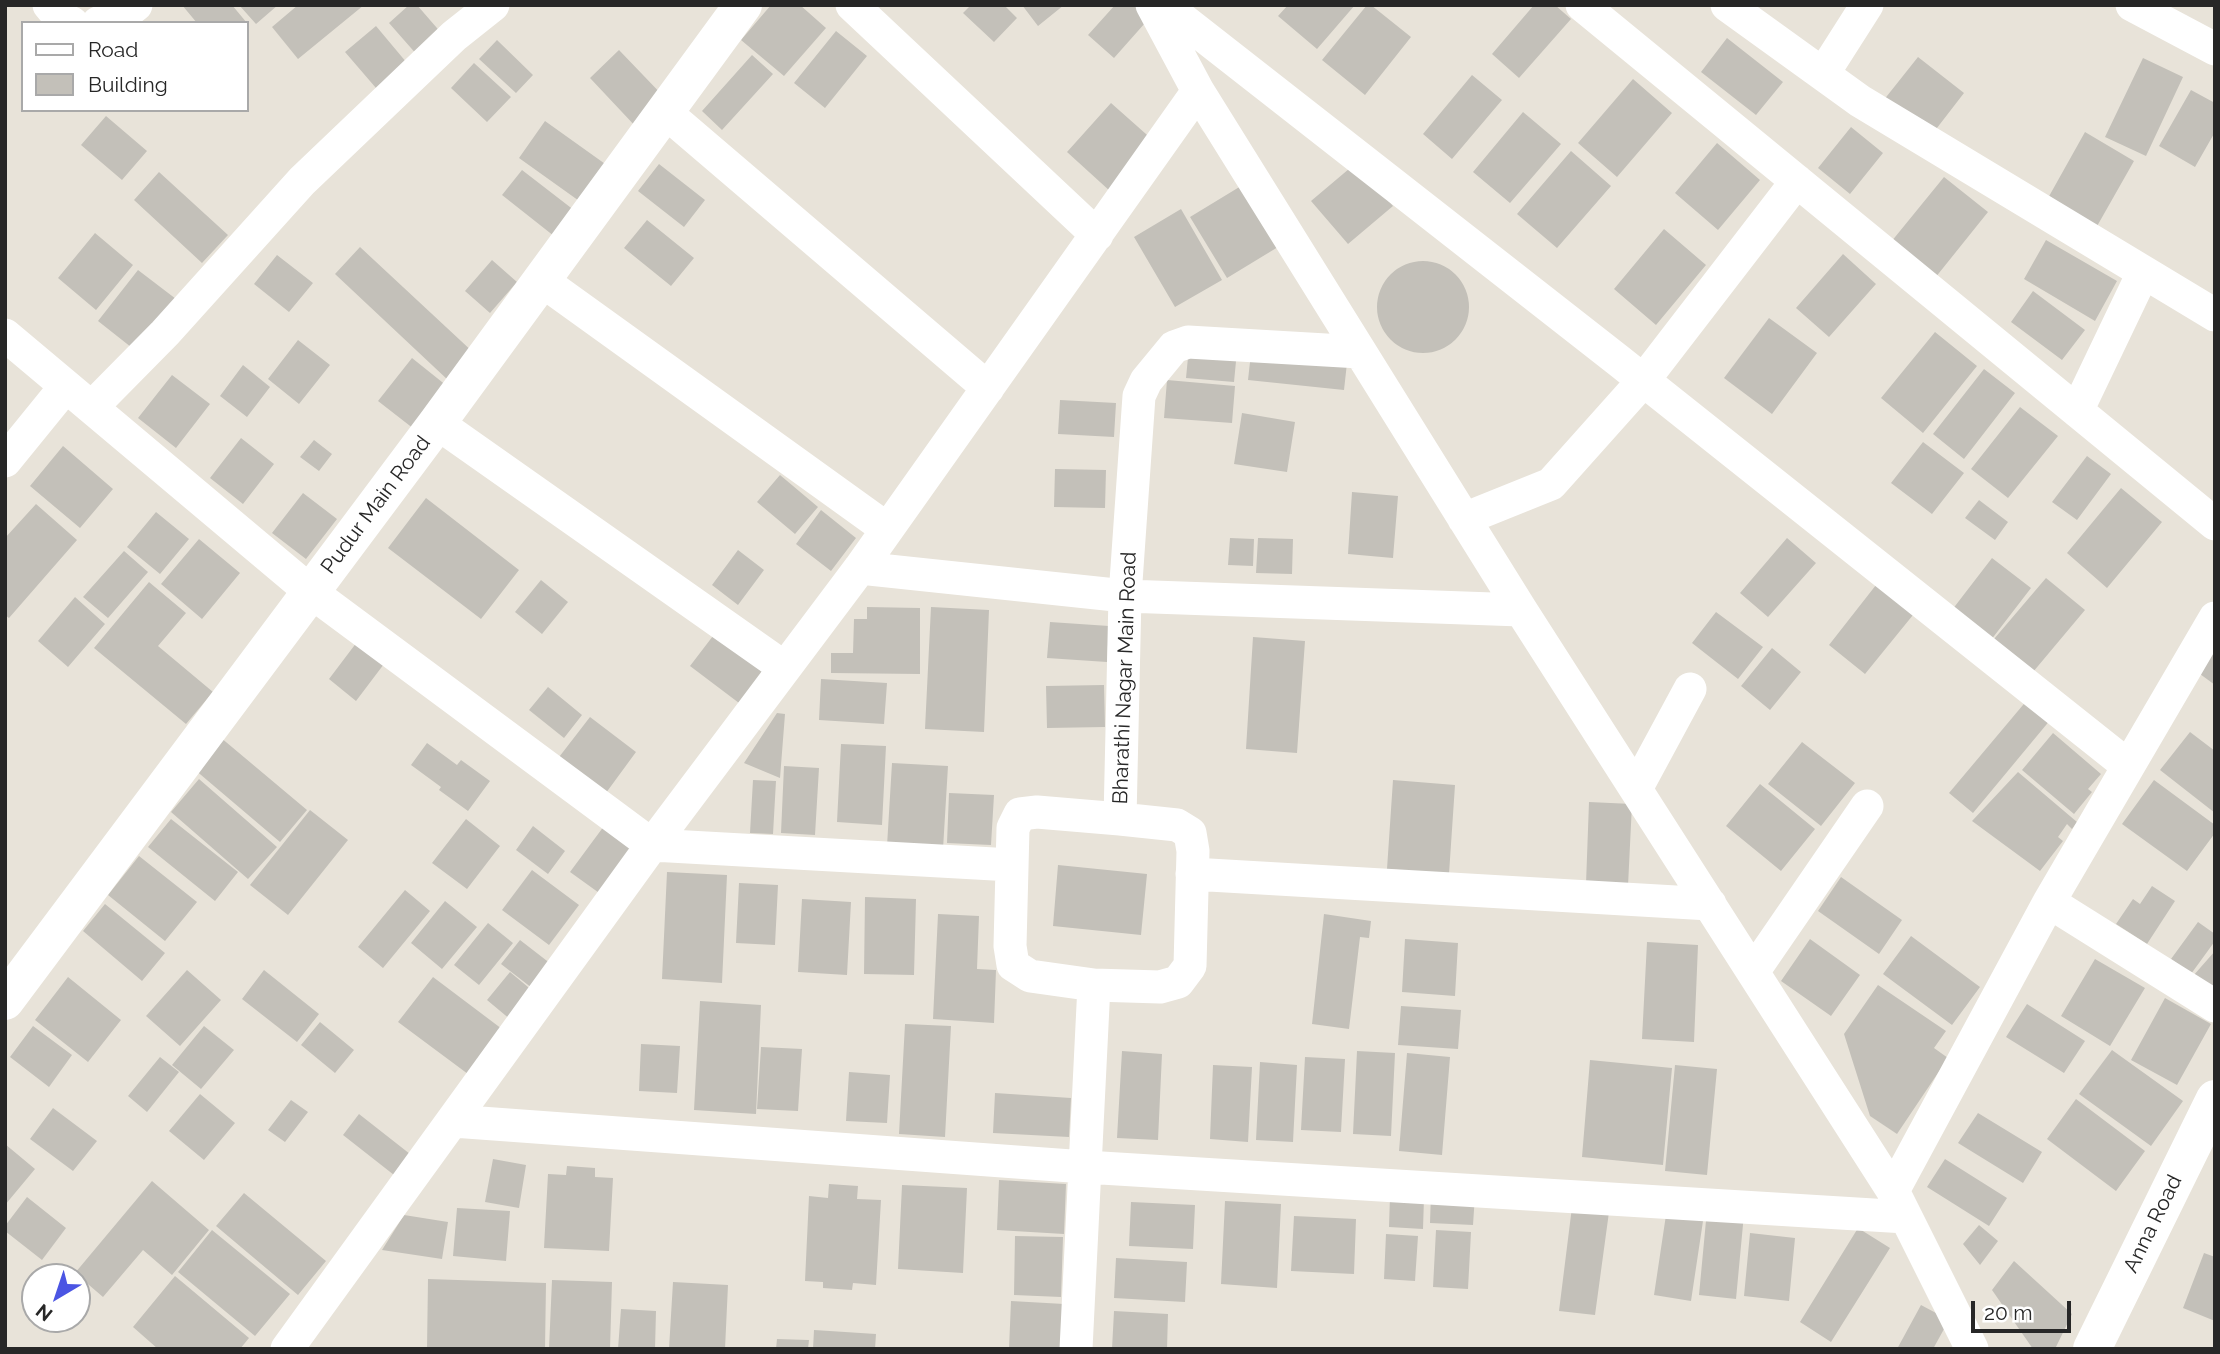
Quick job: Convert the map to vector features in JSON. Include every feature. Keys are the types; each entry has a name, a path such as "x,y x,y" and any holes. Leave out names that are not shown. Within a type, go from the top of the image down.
{"street":[{"path":"49,5 59,17 68,21"},
{"path":"103,21 127,12 136,5"},
{"path":"92,407 165,334 302,181 454,36 493,5"},
{"name":"Pudur Main Road","path":"5,1002 437,423 743,5"},
{"path":"852,5 1097,235"},
{"path":"1152,5 1198,91 1464,519 1899,1204 1972,1349"},
{"path":"1164,5 2127,765"},
{"path":"1582,5 2215,524"},
{"path":"1727,5 1860,101 2215,315"},
{"path":"1822,74 1867,5"},
{"path":"2132,5 2179,17 2215,49"},
{"path":"287,1349 652,845 860,568 1198,91"},
{"path":"665,112 988,388"},
{"path":"1464,519 1551,484 1643,381 1797,181"},
{"path":"2077,411 2143,273"},
{"path":"541,280 887,529"},
{"path":"5,335 311,592 652,845 1012,865"},
{"name":"Bharathi Nagar Main Road","path":"1094,985 1030,976 1013,965 1010,946 1013,828 1020,814 1037,812 1120,819 1125,596 1139,396 1146,382 1174,347 1188,342 1360,352"},
{"path":"5,461 66,386"},
{"path":"437,423 785,668"},
{"path":"860,568 1125,596 1521,610"},
{"path":"1899,1204 2049,902 2215,618"},
{"path":"1636,789 1690,689"},
{"path":"1753,972 1867,806"},
{"path":"1076,1349 1094,985 1160,987 1178,982 1190,966 1193,851 1190,833 1177,825 1120,819"},
{"path":"1192,874 1710,904"},
{"path":"2049,902 2215,1006"},
{"name":"Anna Road","path":"2092,1349 2215,1099"},
{"path":"453,1121 1085,1167 1899,1204"}],"building":[{"path":"182,5 232,5 245,21 195,21"},
{"path":"239,5 278,5 256,24"},
{"path":"298,5 364,5 298,59 272,27"},
{"path":"409,5 417,5 443,35 418,56 389,23"},
{"path":"771,5 800,5 826,28 784,76 741,40"},
{"path":"971,5 1004,5 1017,18 994,42 963,13"},
{"path":"1022,5 1064,5 1038,26"},
{"path":"1115,5 1144,5 1153,14 1114,58 1088,35"},
{"path":"1288,5 1355,5 1317,49 1278,16"},
{"path":"1367,5 1371,5 1411,37 1365,95 1322,60"},
{"path":"1534,5 1555,5 1571,19 1519,78 1492,54"},
{"path":"376,26 412,69 382,95 345,52"},
{"path":"836,31 867,56 825,108 794,83"},
{"path":"1727,38 1783,82 1756,115 1701,72"},
{"path":"497,40 533,75 516,93 479,59"},
{"path":"619,50 667,100 637,128 590,78"},
{"path":"752,55 773,74 722,130 702,111"},
{"path":"1918,57 1964,93 1930,137 1883,101"},
{"path":"2143,58 2183,77 2146,156 2105,137"},
{"path":"474,63 511,97 487,122 451,88"},
{"path":"1472,75 1502,100 1452,159 1423,134"},
{"path":"1633,79 1672,113 1617,177 1578,143"},
{"path":"2191,90 2215,103 2215,132 2195,167 2159,146"},
{"path":"1111,103 1155,142 1111,192 1067,152"},
{"path":"1523,112 1561,144 1510,203 1473,172"},
{"path":"106,116 147,151 122,180 81,145"},
{"path":"545,121 608,166 582,203 519,158"},
{"path":"1851,127 1883,153 1850,194 1818,168"},
{"path":"2085,132 2134,161 2092,235 2043,207"},
{"path":"1717,143 1760,180 1718,230 1675,193"},
{"path":"1571,151 1611,186 1557,248 1517,214"},
{"path":"1356,163 1393,206 1348,244 1311,201"},
{"path":"659,164 705,200 684,227 638,191"},
{"path":"522,170 579,214 559,240 502,195"},
{"path":"159,172 228,235 202,263 134,200"},
{"path":"1944,177 1988,212 1935,278 1891,242"},
{"path":"1241,186 1278,247 1227,278 1190,217"},
{"path":"1181,209 1222,280 1175,307 1134,237"},
{"path":"647,220 694,258 671,286 624,248"},
{"path":"1664,229 1706,265 1656,325 1614,289"},
{"path":"95,233 133,265 96,310 58,278"},
{"path":"2046,240 2117,281 2095,321 2024,279"},
{"path":"360,247 475,354 449,381 335,274"},
{"path":"1843,254 1876,284 1829,337 1796,308"},
{"path":"277,255 313,283 289,312 254,284"},
{"path":"492,260 517,282 490,313 465,291"},
{"path":"1414,261 1432,261 1449,268 1462,281 1469,298 1469,316 1462,333 1449,346 1432,353 1414,353 1397,346 1384,333 1377,316 1377,298 1384,281 1397,268"},
{"path":"138,270 176,299 136,351 98,321"},
{"path":"2033,291 2085,330 2062,360 2011,322"},
{"path":"1769,318 1817,353 1772,414 1724,378"},
{"path":"1935,332 1977,366 1923,433 1881,398"},
{"path":"298,340 330,365 299,404 268,379"},
{"path":"1189,347 1237,351 1234,382 1186,378"},
{"path":"1251,353 1347,363 1344,390 1248,380"},
{"path":"412,358 447,386 414,429 378,401"},
{"path":"243,365 270,387 247,417 220,396"},
{"path":"1984,369 2015,393 1964,459 1933,434"},
{"path":"172,375 210,404 176,448 138,418"},
{"path":"1167,380 1235,386 1232,423 1164,418"},
{"path":"1060,400 1116,403 1114,437 1058,434"},
{"path":"2020,407 2058,436 2008,498 1971,469"},
{"path":"1242,413 1295,422 1287,472 1234,464"},
{"path":"241,438 274,464 243,504 210,478"},
{"path":"314,440 332,454 319,471 300,457"},
{"path":"1923,442 1964,473 1932,514 1891,483"},
{"path":"63,446 113,489 80,528 30,486"},
{"path":"2087,456 2111,474 2077,520 2052,502"},
{"path":"1055,469 1106,470 1105,508 1054,507"},
{"path":"780,475 818,507 795,534 757,502"},
{"path":"2121,488 2162,522 2107,588 2067,553"},
{"path":"1352,492 1398,496 1393,558 1348,554"},
{"path":"303,493 337,519 306,559 272,533"},
{"path":"426,498 519,570 481,619 388,548"},
{"path":"1979,500 2008,522 1995,540 1965,518"},
{"path":"36,504 77,540 9,618 5,615 5,538"},
{"path":"821,510 856,538 831,571 796,544"},
{"path":"156,512 189,539 160,574 127,547"},
{"path":"1230,538 1254,539 1253,566 1228,565"},
{"path":"1258,538 1293,539 1292,574 1256,573"},
{"path":"1787,538 1816,563 1768,617 1740,593"},
{"path":"199,539 240,573 202,619 161,584"},
{"path":"738,550 764,570 738,605 712,585"},
{"path":"124,551 148,572 108,618 83,597"},
{"path":"1992,558 2031,588 1991,640 1952,610"},
{"path":"2046,578 2085,610 2033,672 1994,639"},
{"path":"541,580 568,602 542,634 515,612"},
{"path":"149,582 186,613 158,646 213,692 186,724 94,648"},
{"path":"1876,585 1913,615 1865,674 1829,645"},
{"path":"75,597 105,624 68,667 38,641"},
{"path":"867,607 920,608 920,674 831,673 831,653 853,653 854,619 867,619"},
{"path":"931,607 989,610 984,732 925,729"},
{"path":"1716,612 1763,647 1738,679 1692,643"},
{"path":"1050,622 1109,626 1107,662 1047,658"},
{"path":"716,632 765,669 739,703 690,666"},
{"path":"1253,637 1305,641 1297,753 1246,749"},
{"path":"357,642 384,664 356,701 329,679"},
{"path":"1772,648 1801,672 1770,710 1741,686"},
{"path":"2215,648 2215,685 2200,674"},
{"path":"821,679 887,683 884,724 819,720"},
{"path":"1104,685 1105,727 1047,728 1046,686"},
{"path":"548,687 582,715 564,738 529,710"},
{"path":"2028,699 2051,719 1973,813 1949,793"},
{"path":"777,713 785,714 780,778 744,763"},
{"path":"590,717 636,752 603,797 556,761"},
{"path":"2190,732 2215,751 2215,813 2160,770"},
{"path":"2053,733 2101,774 2088,789 2092,792 2074,814 2022,770"},
{"path":"220,737 307,810 280,842 194,769"},
{"path":"1802,742 1855,783 1821,826 1768,784"},
{"path":"427,743 457,765 461,760 490,781 468,811 411,765"},
{"path":"841,744 886,746 882,825 837,822"},
{"path":"892,763 948,766 943,849 887,846"},
{"path":"784,766 819,768 815,835 781,833"},
{"path":"2018,772 2077,822 2072,829 2067,824 2058,837 2063,841 2040,871 1972,821"},
{"path":"199,779 277,847 248,879 171,812"},
{"path":"753,780 776,781 773,834 750,833"},
{"path":"1393,780 1455,785 1449,874 1387,869"},
{"path":"2154,780 2215,825 2215,833 2187,871 2122,824"},
{"path":"1760,784 1815,829 1781,871 1726,826"},
{"path":"949,793 994,795 991,845 947,843"},
{"path":"1589,802 1632,804 1628,886 1586,884"},
{"path":"310,810 348,840 288,915 250,885"},
{"path":"171,819 238,872 215,901 148,847"},
{"path":"466,819 500,846 467,889 432,863"},
{"path":"533,826 565,851 548,874 516,850"},
{"path":"604,826 635,849 602,895 570,872"},
{"path":"139,856 197,902 165,941 108,895"},
{"path":"1058,865 1147,874 1141,935 1053,926"},
{"path":"532,870 579,905 549,945 502,910"},
{"path":"667,872 727,875 722,983 662,979"},
{"path":"1841,877 1902,920 1879,954 1818,911"},
{"path":"739,883 778,885 775,945 736,943"},
{"path":"2152,886 2175,901 2147,944 2116,924 2133,899 2140,904"},
{"path":"405,890 430,911 383,968 358,947"},
{"path":"865,897 916,899 914,975 864,974"},
{"path":"802,899 851,902 847,975 798,972"},
{"path":"445,901 477,927 442,969 411,943"},
{"path":"105,904 165,953 142,981 83,931"},
{"path":"938,914 979,916 977,969 996,970 994,1023 933,1019"},
{"path":"1324,914 1371,921 1369,938 1360,937 1349,1029 1312,1024"},
{"path":"2198,922 2215,934 2215,941 2191,974 2171,959"},
{"path":"488,923 513,943 479,985 454,965"},
{"path":"1911,936 1980,987 1952,1025 1883,974"},
{"path":"1405,939 1458,943 1455,996 1402,992"},
{"path":"1810,939 1860,975 1831,1016 1781,981"},
{"path":"520,940 551,964 532,988 501,964"},
{"path":"1647,942 1698,945 1694,1042 1642,1039"},
{"path":"2215,951 2215,995 2193,976"},
{"path":"2095,959 2145,988 2110,1046 2061,1016"},
{"path":"187,970 221,1000 180,1046 146,1016"},
{"path":"264,970 319,1014 297,1042 242,999"},
{"path":"510,972 540,997 517,1025 487,1000"},
{"path":"68,977 121,1020 88,1062 35,1020"},
{"path":"433,977 506,1032 472,1077 398,1022"},
{"path":"1878,985 1946,1031 1934,1048 1948,1058 1897,1134 1870,1116 1844,1034"},
{"path":"2165,998 2211,1024 2177,1085 2131,1060"},
{"path":"700,1001 761,1005 756,1114 694,1110"},
{"path":"2027,1004 2085,1041 2064,1073 2006,1037"},
{"path":"1401,1006 1461,1010 1458,1049 1398,1045"},
{"path":"320,1022 354,1050 335,1073 301,1045"},
{"path":"905,1024 951,1026 945,1137 899,1134"},
{"path":"33,1026 72,1055 49,1087 10,1057"},
{"path":"204,1026 234,1050 201,1089 172,1065"},
{"path":"641,1044 680,1046 677,1093 639,1091"},
{"path":"761,1047 802,1049 798,1111 757,1109"},
{"path":"2112,1050 2183,1101 2151,1146 2079,1094"},
{"path":"1122,1051 1162,1054 1158,1140 1117,1138"},
{"path":"1357,1051 1395,1053 1391,1136 1353,1134"},
{"path":"1407,1053 1450,1057 1442,1155 1399,1151"},
{"path":"160,1057 179,1072 147,1112 128,1096"},
{"path":"1305,1057 1345,1059 1341,1132 1301,1130"},
{"path":"1590,1060 1672,1068 1663,1165 1582,1157"},
{"path":"1260,1062 1297,1065 1293,1142 1256,1140"},
{"path":"1213,1065 1252,1067 1248,1142 1210,1139"},
{"path":"1675,1065 1717,1069 1707,1175 1665,1171"},
{"path":"849,1072 890,1075 887,1123 846,1121"},
{"path":"995,1093 1071,1098 1069,1137 993,1133"},
{"path":"200,1094 235,1123 204,1160 169,1131"},
{"path":"2076,1099 2145,1151 2116,1191 2047,1139"},
{"path":"291,1100 308,1112 285,1142 268,1130"},
{"path":"53,1108 97,1141 73,1171 30,1139"},
{"path":"1978,1113 2042,1152 2023,1183 1958,1143"},
{"path":"359,1114 410,1154 394,1175 343,1135"},
{"path":"5,1144 35,1169 5,1205"},
{"path":"493,1159 526,1165 519,1208 485,1202"},
{"path":"1945,1159 2007,1198 1989,1226 1927,1187"},
{"path":"567,1166 595,1168 595,1177 613,1178 609,1251 544,1248 548,1174 566,1175"},
{"path":"999,1180 1066,1184 1064,1234 997,1230"},
{"path":"152,1181 209,1230 172,1275 143,1250 103,1297 91,1287 91,1263 83,1263"},
{"path":"829,1184 858,1186 857,1199 881,1200 876,1285 853,1283 852,1290 823,1288 823,1282 805,1281 809,1196 828,1198"},
{"path":"902,1185 967,1188 963,1273 898,1269"},
{"path":"244,1193 326,1261 298,1295 216,1226"},
{"path":"1431,1193 1475,1195 1473,1225 1430,1223"},
{"path":"1390,1196 1424,1198 1423,1229 1389,1227"},
{"path":"27,1197 66,1228 42,1260 5,1231 5,1226"},
{"path":"1225,1201 1281,1204 1277,1288 1221,1284"},
{"path":"1131,1202 1195,1205 1193,1249 1129,1246"},
{"path":"1572,1207 1609,1212 1595,1315 1559,1311"},
{"path":"457,1208 510,1211 506,1261 453,1256"},
{"path":"1707,1210 1744,1214 1736,1299 1699,1295"},
{"path":"404,1215 448,1222 442,1259 382,1250"},
{"path":"1666,1215 1703,1221 1691,1301 1654,1295"},
{"path":"1294,1216 1356,1219 1354,1274 1291,1271"},
{"path":"1979,1225 1998,1241 1980,1265 1963,1244"},
{"path":"1858,1228 1890,1248 1831,1342 1800,1322"},
{"path":"212,1230 290,1294 255,1336 178,1272"},
{"path":"1436,1230 1471,1232 1468,1289 1433,1287"},
{"path":"1750,1233 1795,1238 1789,1301 1744,1296"},
{"path":"1386,1234 1418,1236 1415,1281 1384,1279"},
{"path":"1015,1236 1063,1237 1061,1297 1014,1295"},
{"path":"2204,1253 2215,1257 2215,1321 2183,1308"},
{"path":"1116,1258 1187,1262 1185,1302 1114,1298"},
{"path":"2014,1261 2072,1314 2055,1349 2033,1349 1992,1290"},
{"path":"175,1276 249,1338 240,1349 158,1349 133,1327"},
{"path":"428,1279 546,1283 545,1349 427,1349"},
{"path":"552,1280 612,1282 610,1349 549,1349"},
{"path":"673,1282 728,1285 725,1349 669,1349"},
{"path":"1011,1301 1064,1304 1062,1349 1009,1349"},
{"path":"1921,1305 1949,1320 1933,1349 1897,1349"},
{"path":"621,1309 656,1311 655,1349 618,1349"},
{"path":"1114,1311 1168,1314 1167,1349 1112,1349"},
{"path":"814,1330 876,1334 875,1349 813,1349"},
{"path":"777,1339 809,1340 808,1349 776,1349"}]}
